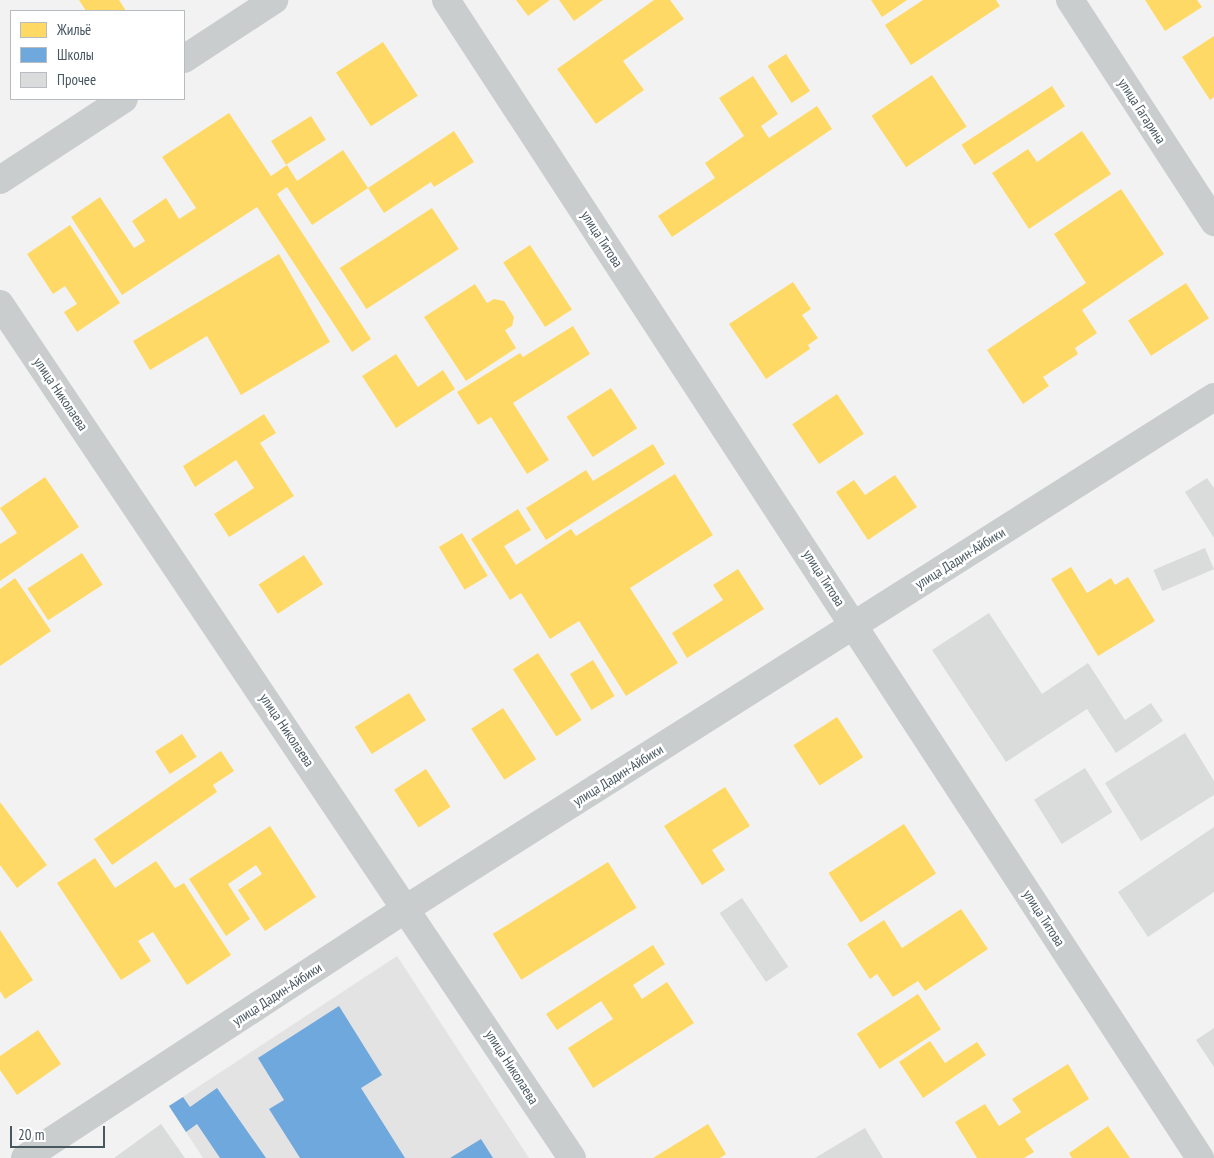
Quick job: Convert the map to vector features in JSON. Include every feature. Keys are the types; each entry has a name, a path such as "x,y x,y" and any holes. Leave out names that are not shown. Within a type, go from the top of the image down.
{"street":[{"path":"185,58 274,0"},
{"name":"улица Титова","path":"446,0 1200,1158"},
{"name":"улица Гагарина","path":"1070,0 1214,222"},
{"path":"0,180 122,100"},
{"name":"улица Николаева","path":"0,304 408,908 572,1158"},
{"name":"улица Дадин-Айбики","path":"25,1158 408,908 1214,397"}],"shaded area":[{"path":"397,956 529,1158 203,1158 169,1106"}],"building: Жильё":[{"path":"79,0 119,0 125,10 85,10"},
{"path":"516,0 550,0 528,16"},
{"path":"559,0 603,0 574,21"},
{"path":"654,0 670,0 684,19 623,61 644,90 596,124 557,69"},
{"path":"871,0 907,0 882,17"},
{"path":"923,0 996,0 1000,6 911,65 885,25"},
{"path":"1145,0 1197,0 1202,7 1165,31"},
{"path":"1214,36 1214,97 1210,100 1182,57"},
{"path":"383,42 418,96 371,126 336,72"},
{"path":"786,54 810,91 792,103 768,66"},
{"path":"932,75 967,126 906,167 871,116"},
{"path":"753,76 778,114 761,126 769,138 817,106 832,129 672,237 658,216 715,178 705,163 744,136 719,98"},
{"path":"1052,86 1065,106 974,165 961,145"},
{"path":"229,113 271,176 287,165 297,181 343,150 368,188 312,225 287,187 277,194 371,339 352,352 257,207 122,295 71,217 100,197 134,248 145,241 132,221 166,198 179,219 196,208 162,157"},
{"path":"311,116 326,140 286,165 271,141"},
{"path":"454,131 474,162 434,187 431,182 384,213 368,188"},
{"path":"1082,131 1111,174 1029,229 992,173 1028,149 1037,162"},
{"path":"1121,189 1164,254 1082,310 1097,333 1075,348 1078,354 1043,377 1049,386 1023,404 987,350 1086,283 1054,234"},
{"path":"432,208 459,249 366,309 340,268"},
{"path":"70,225 120,303 77,332 64,312 77,304 65,286 53,294 27,254"},
{"path":"530,245 572,310 545,327 503,262"},
{"path":"279,254 330,342 241,395 207,336 150,370 133,341"},
{"path":"793,282 811,309 802,315 818,338 808,345 810,349 766,379 729,324"},
{"path":"1186,283 1209,318 1151,356 1128,321"},
{"path":"475,284 487,303 494,299 504,301 514,317 512,326 505,330 516,348 466,381 424,317"},
{"path":"573,326 590,354 513,403 549,460 527,474 491,417 478,425 457,392 520,353 523,357"},
{"path":"396,354 418,387 443,370 455,389 396,428 362,376"},
{"path":"611,388 637,428 593,457 567,417"},
{"path":"837,394 864,434 819,464 792,424"},
{"path":"264,414 276,433 260,443 294,496 229,537 214,514 254,488 236,460 195,487 183,466"},
{"path":"653,444 665,464 546,540 526,508 586,470 593,481"},
{"path":"675,474 713,535 630,588 678,663 626,696 579,621 550,639 521,593 510,600 471,539 518,509 531,530 504,546 516,565 571,529 576,536"},
{"path":"895,475 917,507 868,540 836,492 854,480 865,495"},
{"path":"45,477 79,527 0,581 0,544 17,533 0,508"},
{"path":"462,533 488,576 465,590 439,547"},
{"path":"82,553 103,585 48,620 27,588"},
{"path":"304,555 323,584 278,614 259,584"},
{"path":"1071,567 1087,593 1111,578 1115,585 1128,577 1155,621 1098,656 1051,579"},
{"path":"738,569 764,609 687,658 672,633 723,600 713,585"},
{"path":"15,578 51,631 0,666 0,589"},
{"path":"538,653 582,720 556,736 513,669"},
{"path":"593,660 615,696 591,710 570,674"},
{"path":"409,693 426,720 372,754 355,727"},
{"path":"503,708 536,759 504,780 471,729"},
{"path":"837,717 863,757 820,786 793,745"},
{"path":"182,734 197,757 170,774 155,751"},
{"path":"221,751 234,771 213,785 217,792 112,865 94,839"},
{"path":"426,769 451,807 419,827 394,790"},
{"path":"725,787 750,826 712,850 725,870 702,885 664,826"},
{"path":"0,802 47,865 17,888 0,865"},
{"path":"904,824 936,873 861,922 829,873"},
{"path":"270,826 316,897 265,931 238,890 262,874 256,865 228,884 250,919 226,936 189,879"},
{"path":"95,858 115,888 156,861 175,888 184,883 231,955 187,985 153,932 138,941 151,961 121,980 57,883"},
{"path":"608,862 637,908 521,980 493,934"},
{"path":"961,909 988,949 925,991 918,981 893,997 877,974 870,979 847,944 884,920 902,948"},
{"path":"0,930 33,980 5,999 0,991"},
{"path":"653,945 665,964 633,985 642,999 667,982 694,1023 593,1088 568,1048 613,1019 601,1001 557,1030 546,1014"},
{"path":"918,994 941,1029 880,1069 857,1034"},
{"path":"38,1030 61,1064 17,1095 0,1070 0,1056"},
{"path":"930,1041 945,1063 977,1042 986,1055 923,1098 899,1062"},
{"path":"1068,1064 1089,1099 1025,1139 1034,1152 1024,1158 977,1158 955,1122 985,1104 999,1126 1021,1112 1012,1099"},
{"path":"708,1124 726,1154 720,1158 653,1158"},
{"path":"1108,1126 1130,1158 1072,1158 1069,1153"}],"building: Школы":[{"path":"339,1006 382,1075 361,1088 405,1158 300,1158 269,1109 284,1100 258,1058"},
{"path":"217,1088 266,1158 220,1158 197,1124 186,1132 169,1106 183,1097 190,1107"},
{"path":"481,1139 493,1158 450,1158"}],"building: Прочее":[{"path":"1207,478 1214,488 1214,538 1185,492"},
{"path":"1205,548 1214,569 1162,591 1153,570"},
{"path":"989,613 1042,694 1088,663 1125,720 1151,703 1163,721 1116,753 1087,709 1006,762 932,650"},
{"path":"1185,733 1214,781 1214,795 1141,841 1105,783"},
{"path":"1085,768 1113,812 1062,844 1034,800"},
{"path":"1214,827 1214,892 1148,937 1118,892"},
{"path":"742,898 788,967 766,982 720,913"},
{"path":"1214,1028 1214,1067 1196,1040"},
{"path":"161,1124 185,1158 114,1158"},
{"path":"865,1128 883,1158 815,1158"}]}
